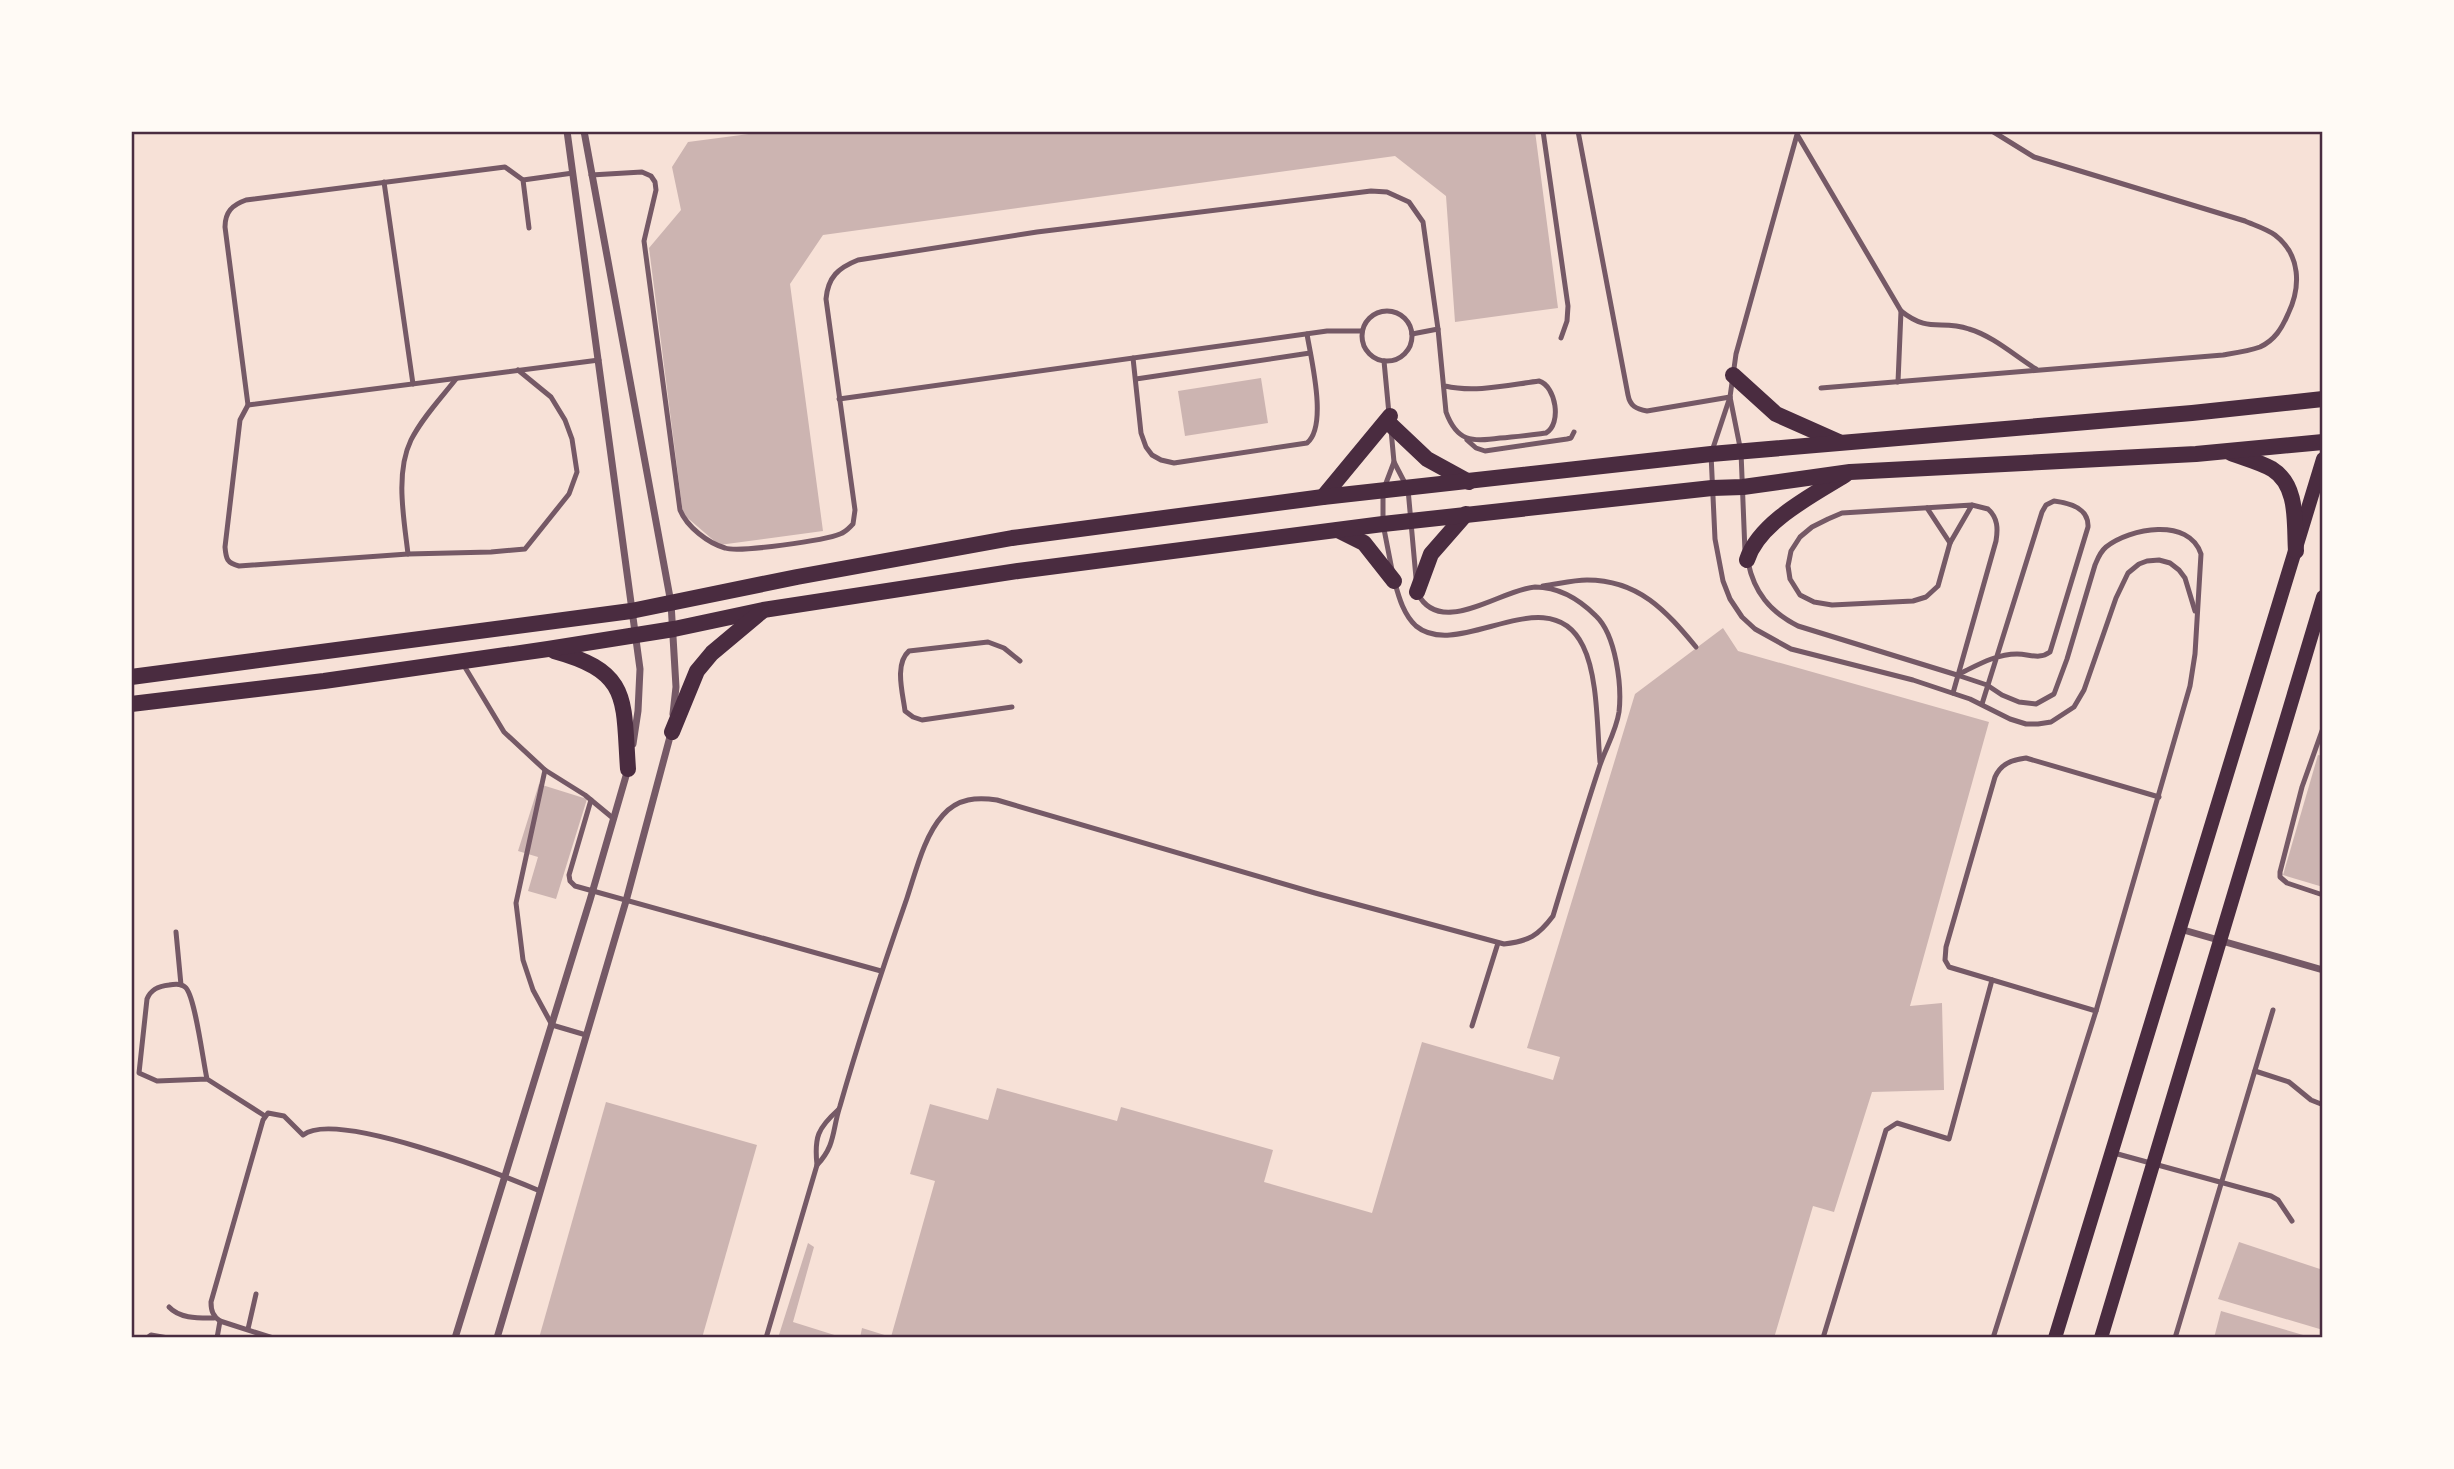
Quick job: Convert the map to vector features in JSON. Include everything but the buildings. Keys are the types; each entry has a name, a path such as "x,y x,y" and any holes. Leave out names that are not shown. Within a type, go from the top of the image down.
{"main road":[{"path":"1733,375 1776,414 1840,443"},
{"path":"131,677 631,611 797,577 1012,538 1323,497 1711,454 2192,413 2323,399"},
{"path":"1323,497 1390,420 1427,459 1469,482"},
{"path":"131,704 548,649 674,629 763,610 1018,571 1466,514 1743,487 1850,472 2323,442"},
{"path":"2225,450 2271,468 2282,477 2292,497 2296,551"},
{"path":"2055,1338 2323,460"},
{"path":"1747,560 1762,536 1787,511 1850,472"},
{"path":"1417,592 1431,554 1466,514"},
{"path":"1338,530 1364,543 1394,581"},
{"path":"2101,1338 2323,597"},
{"path":"672,732 697,671 712,653 763,610"},
{"path":"548,649 590,662 610,677 618,690 624,711 628,769"}],"street":[{"path":"455,1338 593,891 628,769 638,711 640,669 567,131"},
{"path":"497,1338 626,901 672,732 676,687 671,603 584,131"},
{"path":"2180,929 2323,970"}],"lane":[{"path":"1543,131 1567,306 1567,321 1561,338"},
{"path":"1578,131 1632,405 1647,411 1730,397"},
{"path":"1821,388 2222,355 2261,346 2280,332 2292,306 2298,283 2289,253 2274,234 2245,221 2034,157 1992,131"},
{"path":"1798,133 1901,311 1925,325 1956,326 1977,332 2038,370"},
{"path":"1798,133 1736,354 1730,397 1711,454 1715,539 1723,581 1742,617 1755,629 1791,649 1913,680 1982,704 2026,724 2051,722 2074,707 2084,690 2116,598 2129,573 2147,561 2170,563 2179,570 2185,578 2196,614"},
{"path":"518,370 551,397 565,420 572,439 577,472 569,494 525,549 253,565 230,564 226,558 225,547 240,420 248,405 225,216 236,203 499,167 509,169 523,180 529,228"},
{"path":"591,175 642,172 651,176 655,182 655,198 644,240 680,510 686,523 711,542 734,550 825,538 841,534 853,524 855,510 838,399 827,289 832,275 844,265 858,260 1038,232 1359,193 1387,192 1398,196 1409,202 1423,222 1445,386 1446,412 1457,433 1476,447 1485,450 1567,439 1571,438 1574,432"},
{"path":"523,180 573,173"},
{"path":"384,182 414,384"},
{"path":"1392,311 1405,319 1412,334 1411,343 1401,357 1384,361 1369,354 1364,347 1362,331 1364,324 1376,313 1392,311"},
{"path":"1898,382 1901,311"},
{"path":"1412,334 1438,330"},
{"path":"838,399 1307,334 1362,331"},
{"path":"1133,358 1141,433 1152,455 1174,463 1278,449 1307,443 1316,431 1318,416 1307,334"},
{"path":"1136,379 1310,353"},
{"path":"248,405 599,360"},
{"path":"1384,361 1394,462 1408,489 1417,592 1429,607 1442,612 1455,612 1533,587 1587,580 1627,587 1646,596 1667,613 1696,647"},
{"path":"408,554 401,501 407,452 420,426 456,379"},
{"path":"1445,386 1475,389 1539,381 1546,383 1551,390 1554,423 1552,429 1546,433 1476,441 1465,438"},
{"path":"1730,397 1741,452 1744,545 1752,580 1761,598 1798,626 1987,685 2009,699 2036,704 2054,694 2100,553 2108,546 2131,533 2160,530 2190,536 2198,544 2201,554 2195,654 2190,686 2096,1011 1993,1338"},
{"path":"1394,462 1383,491 1383,524 1402,607 1415,625 1423,630 1450,634 1513,620 1549,617 1572,631 1583,645 1593,684 1600,765"},
{"path":"1957,675 1997,656 2016,654 2038,657 2050,652 2088,527 2089,519 2085,512 2053,501 2046,505 2042,512 1997,656 1987,685 1982,704"},
{"path":"1952,693 1998,529 1993,513 1988,509 1972,505 1842,513 1812,527 1800,537 1791,551 1788,566 1790,579 1800,595 1814,602 1853,606 1913,601 1926,597 1938,586 1950,543 1972,505"},
{"path":"1927,508 1950,543"},
{"path":"817,1165 828,1153 838,1110 881,971 932,832 943,814 959,802 979,798 997,800 1315,893 1498,943 1522,942 1541,932 1553,916 1619,711 1614,650 1608,632 1599,618 1574,596 1533,587"},
{"path":"1012,706 922,720 913,718 905,711 901,664 904,655 909,651 988,642 1004,648 1020,661"},
{"path":"462,661 504,732 545,771 592,800 614,819"},
{"path":"2323,728 2302,787 2280,877 2287,883 2323,895"},
{"path":"2096,1011 1949,967 1945,955 1998,770 2014,760 2025,758 2159,797"},
{"path":"545,771 516,903 523,960 533,990 552,1025 586,1035"},
{"path":"592,800 569,874 570,881 575,886 881,971"},
{"path":"176,932 181,985"},
{"path":"1472,1026 1498,943"},
{"path":"1823,1338 1886,1130 1897,1124 1948,1139 1992,981"},
{"path":"207,1079 193,1001 187,988 181,985 166,985 153,989 149,993 139,1073 157,1081 207,1079 265,1116"},
{"path":"2175,1338 2273,1010"},
{"path":"2255,1071 2289,1082 2320,1104"},
{"path":"766,1338 817,1165 815,1149 822,1124 838,1110"},
{"path":"265,1116 274,1113 284,1116 303,1135 316,1130 336,1130 395,1140 459,1159 540,1191"},
{"path":"217,1338 217,1319 211,1302 265,1116"},
{"path":"2111,1152 2278,1200 2292,1221"},
{"path":"248,1329 256,1294"},
{"path":"169,1307 189,1317 217,1319 273,1338"},
{"path":"147,1338 151,1335 168,1338"}]}
